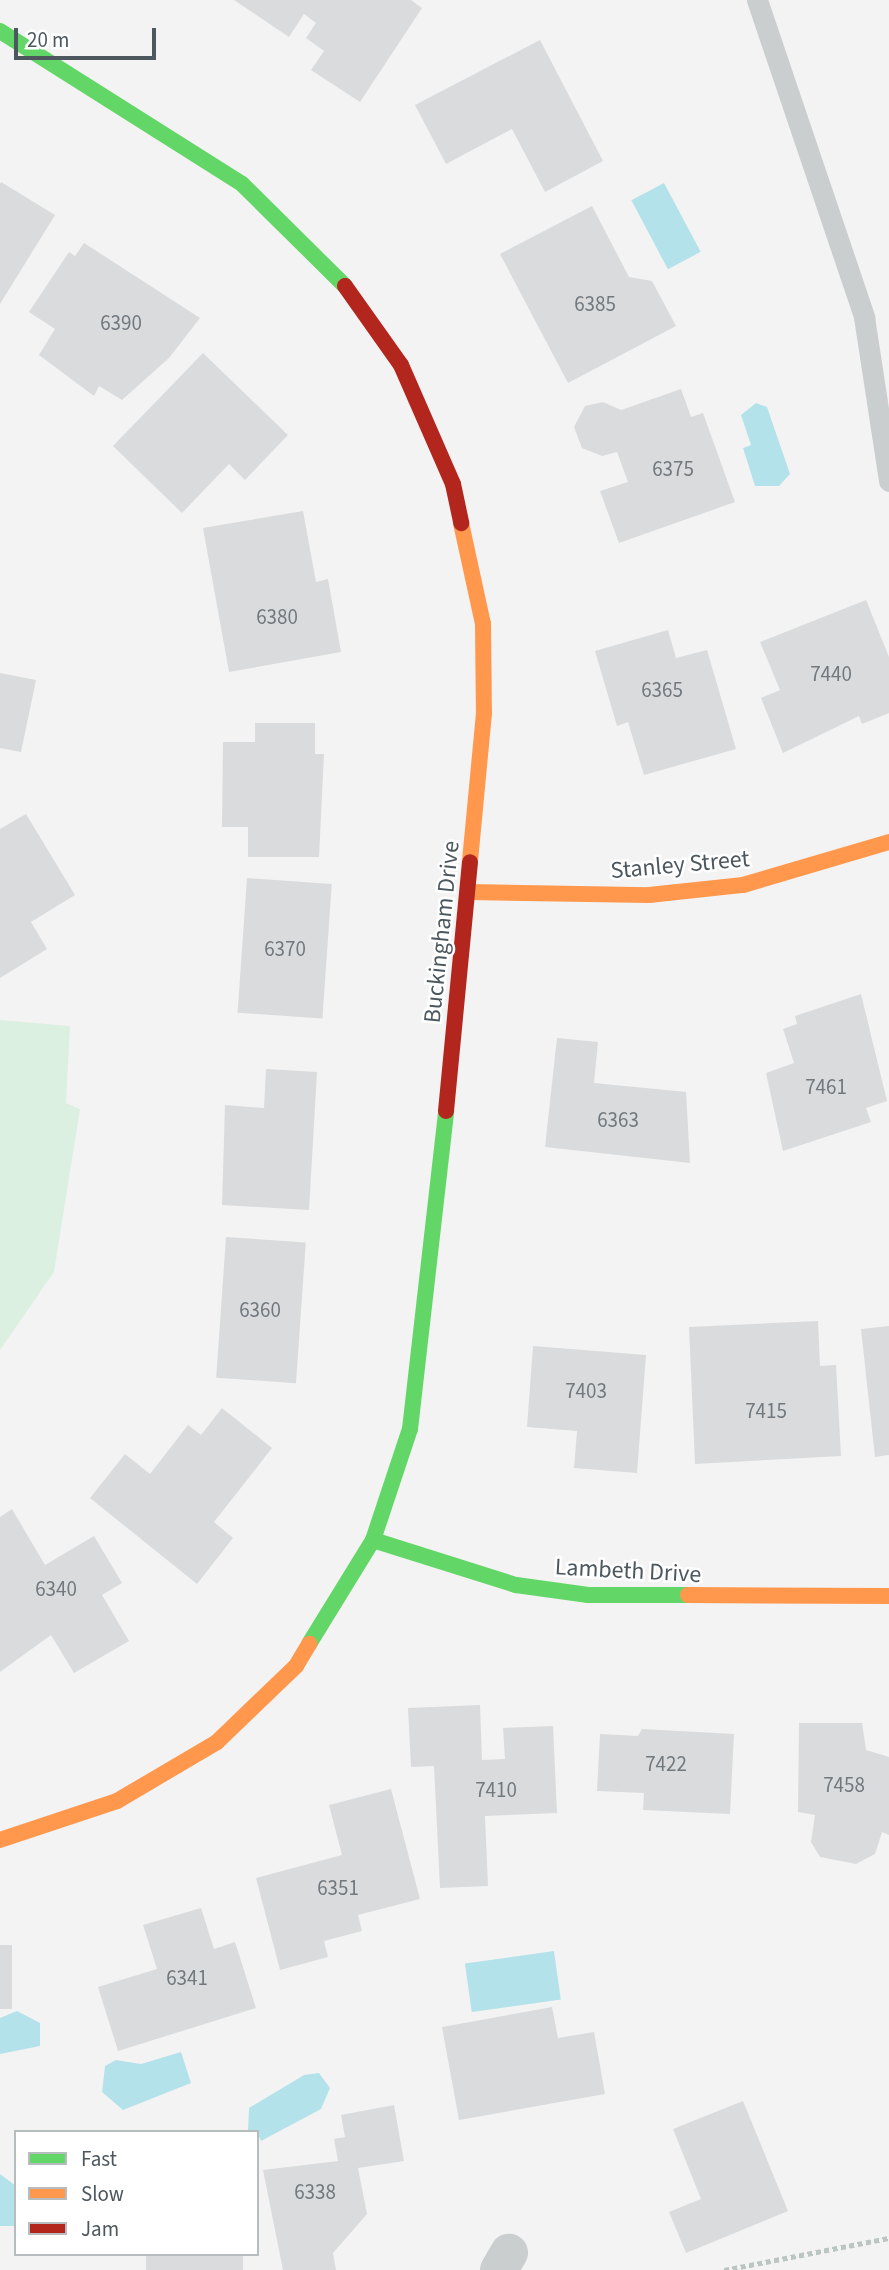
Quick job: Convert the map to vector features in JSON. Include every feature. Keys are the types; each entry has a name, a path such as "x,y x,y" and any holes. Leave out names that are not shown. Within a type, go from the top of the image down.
{"street":[{"name":"Buckingham Drive","path":"0,31 242,184 348,289 401,365 453,484 483,624 484,713 470,892 422,1364 410,1429 373,1540 296,1666 217,1742 117,1801 0,1840"},
{"name":"Stanley Street","path":"470,892 649,895 743,885 889,842"},
{"name":"Lambeth Drive","path":"373,1540 516,1585 588,1595 889,1596"}],"lane":[{"path":"757,0 864,317 889,481"}],"path":[{"path":"724,2270 889,2238"}],"green space":[{"path":"0,1020 70,1026 66,1103 80,1109 54,1272 0,1350"}],"water":[{"path":"664,183 701,252 668,269 631,200"},
{"path":"756,403 767,407 790,474 779,486 755,486 743,448 751,445 741,415"},
{"path":"554,1951 561,2000 472,2012 465,1964"},
{"path":"17,2011 40,2023 40,2046 0,2054 0,2018"},
{"path":"181,2052 191,2083 123,2110 102,2092 105,2066 116,2060 141,2064"},
{"path":"319,2073 330,2088 321,2109 261,2141 259,2130 248,2130 249,2108 304,2075"},
{"path":"0,2174 14,2184 14,2226 0,2226"}],"building":[{"path":"234,0 411,0 422,8 360,102 311,70 324,51 306,38 316,23 304,14 289,37"},
{"path":"540,40 603,161 545,192 512,129 446,164 415,105"},
{"path":"1,182 55,215 0,304 0,184"},
{"path":"592,206 629,277 652,281 676,326 568,383 500,254"},
{"path":"84,243 200,318 169,358 122,400 99,386 94,396 39,355 55,329 29,312 69,252 75,256"},
{"path":"203,353 288,435 245,480 229,464 182,513 113,446"},
{"path":"681,389 691,417 703,413 735,502 619,543 600,491 628,482 617,452 602,456 582,448 574,427 585,406 603,402 621,410"},
{"path":"303,511 316,582 328,579 341,652 229,672 203,528"},
{"path":"866,600 889,657 889,713 862,724 859,716 783,753 761,698 780,690 760,642"},
{"path":"668,630 676,658 707,650 736,749 644,775 628,722 617,726 595,651"},
{"path":"0,673 36,680 21,752 0,748"},
{"path":"255,723 315,723 315,754 324,754 319,857 248,857 248,827 222,827 223,742 255,742"},
{"path":"26,814 75,895 31,922 47,949 0,978 0,829"},
{"path":"247,878 332,884 322,1019 238,1013"},
{"path":"861,994 887,1101 866,1108 871,1122 783,1151 766,1073 794,1063 783,1029 797,1024 795,1016"},
{"path":"557,1038 598,1042 594,1083 686,1092 690,1163 545,1147"},
{"path":"266,1069 317,1072 309,1210 222,1205 225,1105 264,1108"},
{"path":"226,1237 306,1243 296,1383 216,1378"},
{"path":"818,1321 820,1366 836,1365 841,1456 695,1464 689,1327"},
{"path":"889,1326 889,1455 875,1457 861,1329"},
{"path":"533,1346 646,1355 637,1473 574,1468 577,1431 527,1427"},
{"path":"222,1408 272,1448 214,1522 233,1538 197,1584 90,1498 125,1454 150,1474 188,1425 201,1435"},
{"path":"12,1509 45,1565 94,1536 122,1583 102,1595 129,1641 74,1673 51,1635 0,1672 0,1517"},
{"path":"480,1705 482,1760 505,1759 503,1728 553,1726 557,1813 485,1816 488,1886 440,1888 434,1766 411,1767 408,1708"},
{"path":"799,1723 862,1723 866,1750 889,1757 889,1835 882,1832 875,1854 856,1864 820,1857 811,1842 815,1815 798,1812"},
{"path":"642,1729 734,1734 730,1814 643,1810 644,1793 597,1791 600,1734 638,1736"},
{"path":"391,1789 420,1899 358,1915 362,1931 324,1941 328,1957 280,1970 256,1878 342,1855 329,1805"},
{"path":"201,1908 214,1949 235,1942 256,2008 118,2051 98,1987 157,1969 143,1925"},
{"path":"0,1945 12,1945 12,2009 0,2009"},
{"path":"552,2007 558,2038 594,2032 605,2094 459,2120 442,2027"},
{"path":"743,2101 788,2211 686,2253 669,2212 701,2199 673,2129"},
{"path":"394,2105 404,2161 358,2168 367,2214 333,2253 336,2270 283,2270 263,2170 338,2161 334,2139 345,2137 341,2115"},
{"path":"146,2256 243,2256 243,2270 146,2270"}],"traffic: fast":[{"path":"0,31 242,184 345,286"},
{"path":"309,1644 373,1540 410,1429 446,1111"},
{"path":"373,1540 516,1585 588,1595 688,1595"}],"traffic: slow":[{"path":"461,523 483,624 484,713 470,862"},
{"path":"470,892 649,895 743,885 889,842"},
{"path":"688,1595 889,1596"},
{"path":"0,1840 117,1801 217,1742 296,1666 309,1644"}],"traffic: jam":[{"path":"345,286 401,365 453,484 461,523"},
{"path":"446,1111 470,862"}]}
